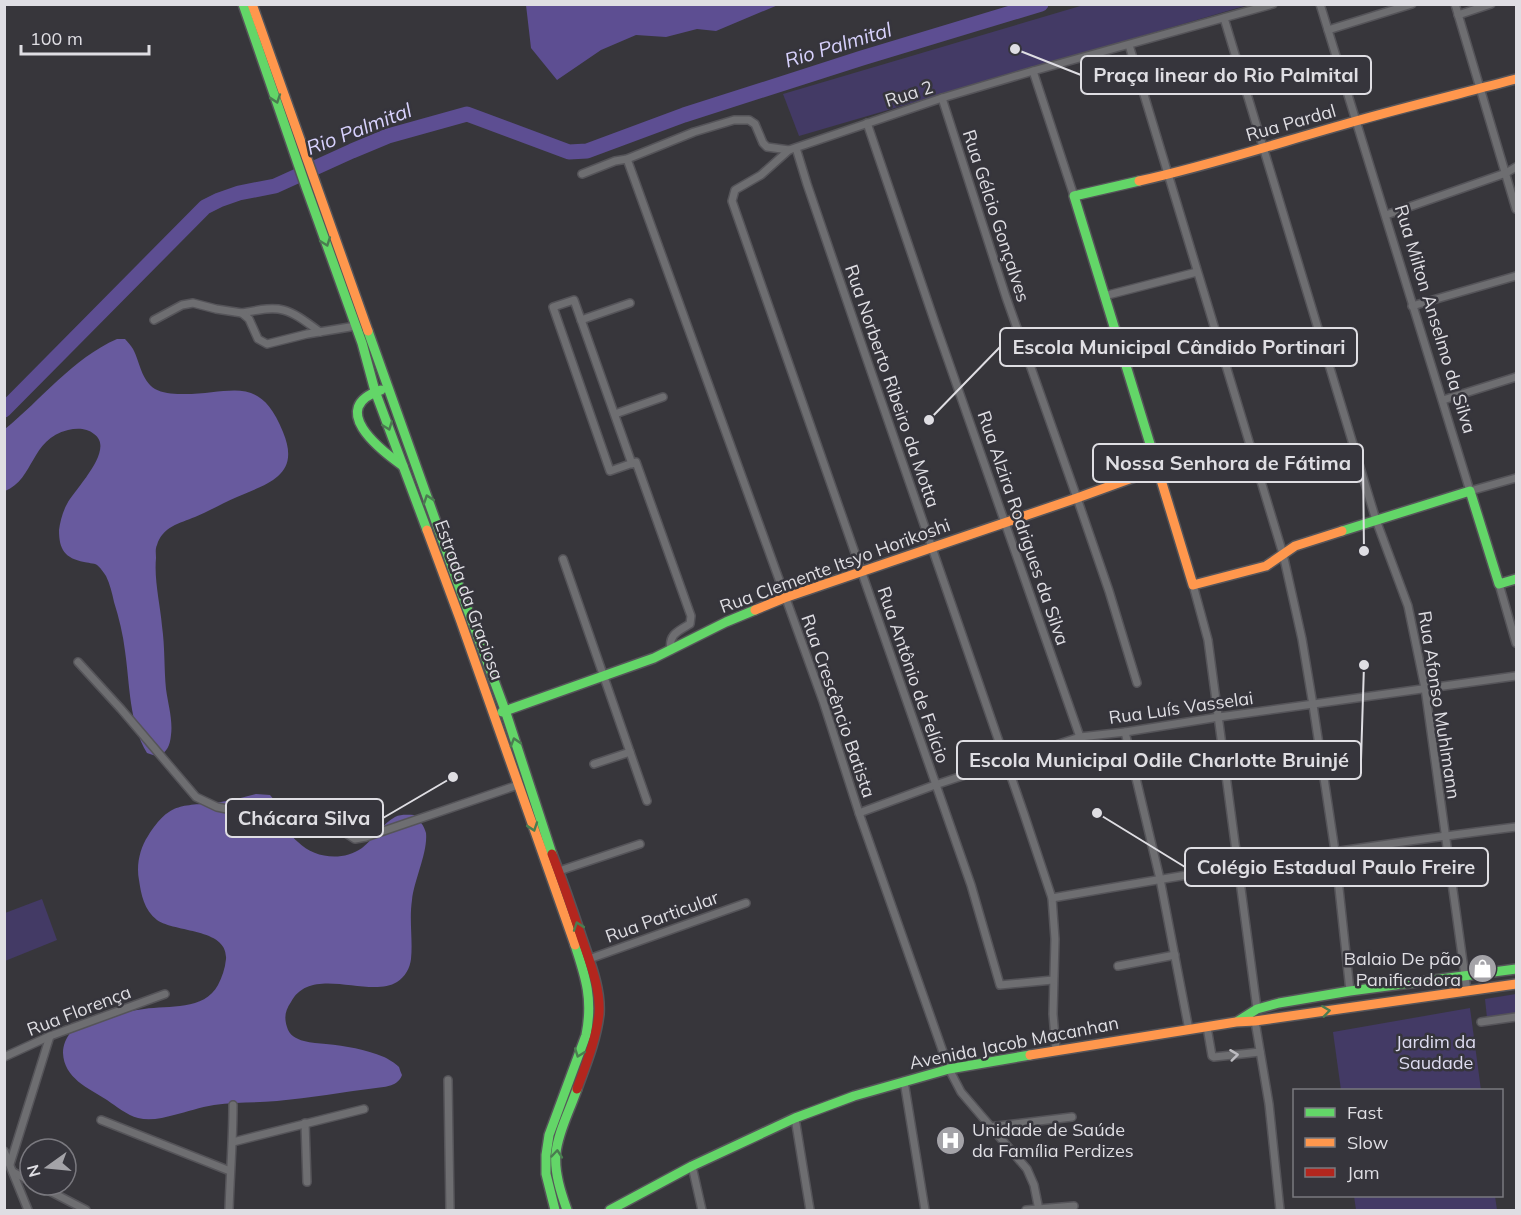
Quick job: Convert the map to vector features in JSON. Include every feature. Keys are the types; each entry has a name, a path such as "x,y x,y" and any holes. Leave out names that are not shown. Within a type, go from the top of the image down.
{"main road":[{"name":"Estrada da Graciosa","path":"243,4 300,153"},
{"name":"Estrada da Graciosa","path":"252,4 375,391 586,977 590,1018 549,1135 546,1155 546,1174 555,1210"},
{"name":"Rua Pardal","path":"1074,196 1167,175 1516,80"},
{"name":"Estrada da Graciosa","path":"311,185 389,388 505,710 589,959 597,990 599,1011 596,1032 560,1136 556,1154 559,1181 567,1210"},
{"path":"1074,196 1193,585 1266,566 1295,546 1470,491"},
{"path":"389,388 367,394 361,399 357,408 359,420 368,437 403,467"},
{"name":"Rua Clemente Itsyo Horikoshi","path":"493,715 654,658 726,622 784,598 1157,469"},
{"name":"Rua Milton Anselmo da Silva","path":"1470,491 1499,584"},
{"path":"1499,584 1516,579"},
{"name":"Avenida Jacob Macanhan","path":"1236,1022 1257,1009 1271,1005 1350,991 1516,969"},
{"name":"Avenida Jacob Macanhan","path":"610,1210 692,1166 795,1118 854,1096 949,1069 1236,1022 1272,1019 1516,984"},
{"path":"1257,1009 1272,1019"}],"street":[{"name":"Rua 2","path":"792,149 1033,71 1273,4"},
{"name":"Rua Milton Anselmo da Silva","path":"1320,4 1470,491"},
{"path":"1328,30 1412,4"},
{"path":"1455,4 1516,209"},
{"path":"1458,15 1491,4"},
{"name":"Rua Afonso Muhlmann","path":"1224,18 1376,520 1408,606 1425,688 1467,991"},
{"path":"1129,45 1283,554 1302,639 1313,705 1335,851 1350,991"},
{"path":"1033,71 1074,196"},
{"name":"Rua Gélcio Gonçalves","path":"942,99 1006,297 1109,591 1137,683"},
{"path":"582,174 694,132 741,119 755,124 767,147 792,149"},
{"name":"Rua Alzira Rodrigues da Silva","path":"867,123 1080,737"},
{"name":"Rua Norberto Ribeiro da Motta","path":"792,149 810,195 1052,898 1055,939 1053,1014 1056,1050"},
{"name":"Rua Antônio de Felício","path":"792,149 760,175 735,190 732,201 971,885 1000,986 1053,980"},
{"name":"Rua Crescêncio Batista","path":"627,159 822,701 949,1069 961,1092 1027,1169 1034,1185 1039,1210"},
{"path":"1386,215 1506,174 1516,167"},
{"path":"1104,296 1197,272"},
{"path":"1412,306 1516,276"},
{"path":"632,464 574,300 553,307 610,471 632,464 636,462 691,616 690,624 675,632 671,638 671,650"},
{"path":"154,320 182,305 193,303 242,313 276,308 293,313 320,332"},
{"path":"581,320 630,303"},
{"path":"242,313 249,319 258,339 267,344 356,326"},
{"path":"1443,400 1516,377"},
{"path":"615,414 663,397"},
{"path":"1470,491 1516,478"},
{"path":"563,559 648,801"},
{"name":"Rua Milton Anselmo da Silva","path":"1499,584 1516,643"},
{"path":"1193,585 1208,640 1257,1009"},
{"path":"78,662 196,797 217,807 237,811 300,806 312,811 355,839 518,785"},
{"name":"Rua Luís Vasselai","path":"859,813 1080,737 1516,676"},
{"path":"1125,732 1160,879 1189,1030"},
{"path":"594,764 630,752"},
{"path":"1052,898 1335,851 1516,827"},
{"path":"559,871 640,844"},
{"name":"Rua Particular","path":"589,959 746,903"},
{"path":"1118,966 1176,955"},
{"name":"Rua Florença","path":"4,1057 50,1036 165,994"},
{"path":"1481,1022 1516,1017"},
{"path":"1255,1021 1269,1104 1280,1210"},
{"path":"1207,1027 1214,1057 1260,1052"},
{"path":"11,1168 50,1036"},
{"path":"448,1080 450,1210"},
{"path":"904,1081 924,1210"},
{"path":"229,1210 233,1105"},
{"path":"233,1142 364,1109"},
{"path":"989,1127 1072,1117"},
{"path":"795,1118 810,1210"},
{"path":"101,1120 230,1171"},
{"path":"305,1124 307,1182"},
{"path":"4,1151 28,1210"},
{"path":"692,1166 702,1210"},
{"path":"11,1168 18,1173"},
{"path":"61,1197 86,1210"},
{"path":"1026,1210 1074,1206"}],"green space":[{"path":"1087,4 1248,5 799,136 783,94"},
{"path":"42,899 57,940 5,961 5,913"},
{"path":"1516,994 1516,1014 1487,1018 1485,999"},
{"name":"Jardim da Saudade","path":"1470,1008 1481,1089 1341,1089 1333,1032"},
{"path":"1354,1197 1495,1197 1497,1210 1356,1210"}],"shaded area":[{"path":"526,4 778,5 716,31 697,29 666,37 636,35 601,50 557,80 531,48"},
{"path":"117,339 125,339 133,349 147,381 158,390 178,394 242,391 253,394 264,401 274,413 288,447 285,468 270,482 172,527 159,539 156,547 156,575 163,634 166,689 171,718 171,739 166,750 159,757 147,753 133,717 122,632 107,579 97,565 72,558 64,552 60,543 59,530 64,510 92,469 100,449 99,441 94,434 82,429 68,430 56,435 39,450 22,478 5,491 5,429 72,368 101,347"},
{"path":"256,794 270,795 288,832 295,840 320,855 346,855 362,848 390,820 400,815 414,815 424,828 425,849 411,907 411,959 405,975 397,982 385,986 326,983 312,985 300,991 287,1008 286,1014 288,1030 296,1038 377,1054 399,1067 402,1075 395,1084 384,1087 289,1100 214,1105 156,1119 134,1117 72,1076 64,1062 65,1042 71,1032 88,1023 131,1011 195,1003 212,993 224,970 226,959 224,949 210,936 166,924 153,916 146,907 141,891 138,874 139,857 156,824 171,811 187,805 221,802"}],"waterway":[{"name":"Rio Palmital","path":"4,410 205,207 219,200 239,193 275,186 388,136 467,114 569,152 587,151 684,115 1041,4"}],"traffic: fast":[{"path":"243,4 362,343 375,391 427,530"},
{"path":"1139,181 1074,196 1158,470"},
{"path":"368,331 505,710 552,854"},
{"path":"381,390 365,398 358,407 358,417 371,439 403,466"},
{"path":"1342,531 1470,491 1499,584 1516,579"},
{"path":"502,712 654,658 755,610"},
{"path":"555,1210 546,1174 549,1135 586,1035 589,1011 587,989 575,945"},
{"path":"1238,1021 1257,1009 1279,1003 1516,969"},
{"path":"610,1210 692,1166 795,1118 854,1096 949,1069 1030,1055"},
{"path":"567,1210 557,1175 556,1153 577,1089"}],"traffic: slow":[{"path":"252,4 368,331"},
{"path":"1139,181 1194,168 1376,115 1516,79"},
{"path":"755,610 1157,469"},
{"path":"1158,470 1193,585 1266,566 1295,546 1342,531"},
{"path":"427,530 575,945"},
{"path":"1030,1055 1236,1022 1516,984"}],"traffic: jam":[{"path":"552,854 590,962 598,993 599,1014 596,1033 577,1089"}],"place":[{"name":"Praça linear do Rio Palmital","path":"1015,49"},
{"name":"Escola Municipal Cândido Portinari","path":"929,420"},
{"name":"Nossa Senhora de Fátima","path":"1364,551"},
{"name":"Escola Municipal Odile Charlotte Bruinjé","path":"1364,665"},
{"name":"Chácara Silva","path":"453,777"},
{"name":"Colégio Estadual Paulo Freire","path":"1097,813"},
{"name":"Balaio De pão Panificadora","path":"1482,969"},
{"name":"Unidade de Saúde da Família Perdizes","path":"951,1140"}]}
